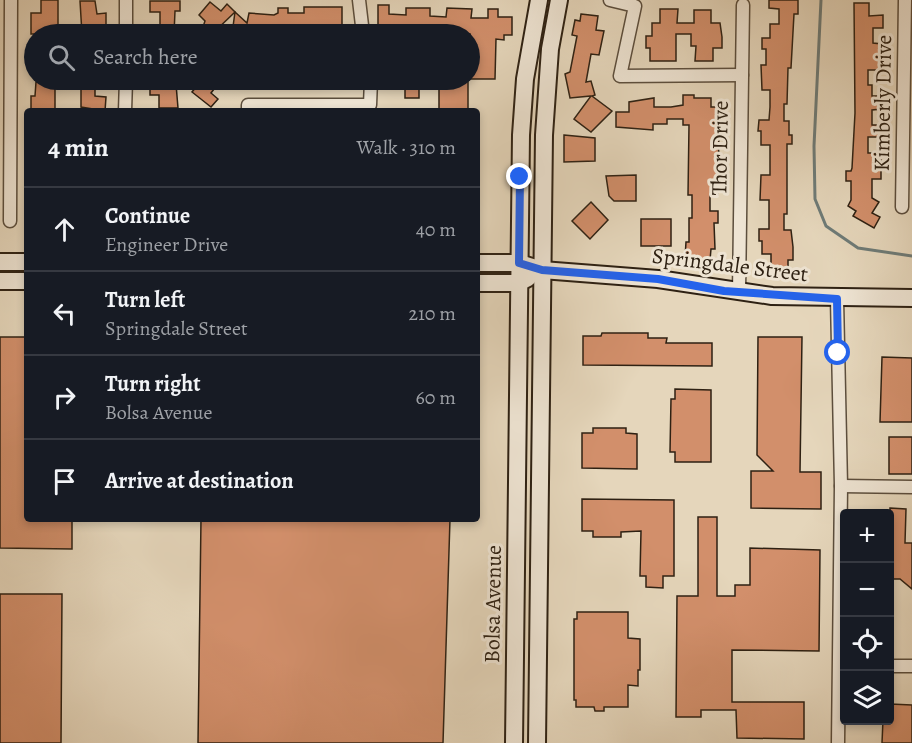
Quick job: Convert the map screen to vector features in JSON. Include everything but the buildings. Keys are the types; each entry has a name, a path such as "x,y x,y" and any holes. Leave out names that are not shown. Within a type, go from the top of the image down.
{"main road":[{"name":"Bolsa Avenue","path":"514,743 518,283 522,114 525,79 539,0"},
{"name":"Bolsa Avenue","path":"537,743 543,135 550,49 559,0"},
{"path":"0,262 24,262"},
{"name":"Springdale Street","path":"480,263 519,263 542,270 658,279 739,292 837,299 912,298"},
{"path":"480,283 518,283 542,270"},
{"path":"0,281 24,281"},
{"path":"516,521 523,528 525,536 524,597 531,609 539,610"}],"street":[{"path":"10,221 11,0"},
{"path":"126,0 126,24"},
{"path":"359,0 362,24"},
{"path":"610,0 635,6 620,76 742,75"},
{"name":"Kimberly Drive","path":"902,207 908,76 906,0"},
{"name":"Thor Drive","path":"739,292 743,5"},
{"path":"125,108 126,90"},
{"path":"248,108 370,105 371,90"},
{"path":"837,299 842,486 841,617"},
{"path":"842,486 912,487"},
{"path":"894,666 912,666"},
{"path":"838,743 841,671"}],"waterway":[{"path":"821,0 814,146 815,199 826,226 858,248 912,256"}],"route":[{"path":"520,177 519,263 542,270 658,279 724,291 837,299 838,353"}]}
